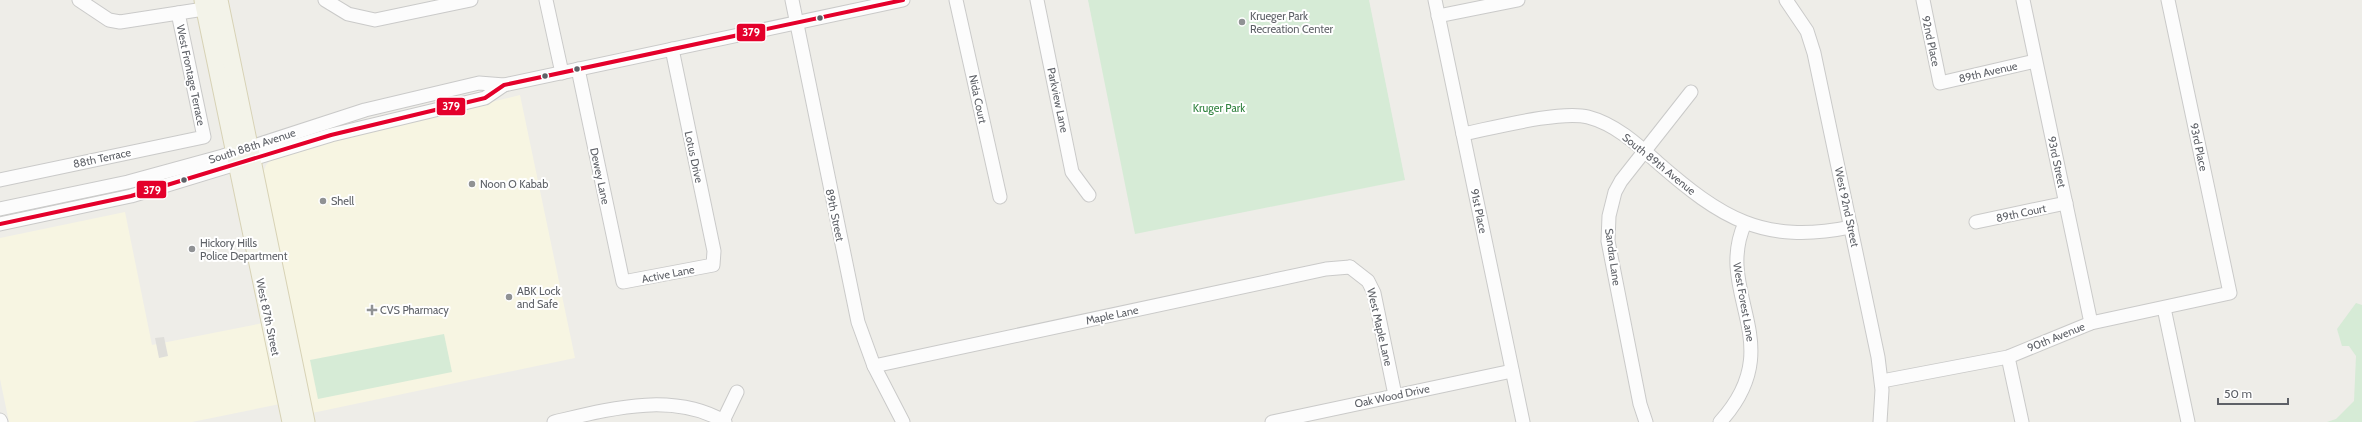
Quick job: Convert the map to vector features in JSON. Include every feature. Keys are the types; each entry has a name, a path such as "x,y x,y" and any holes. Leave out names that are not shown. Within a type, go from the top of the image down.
{"main road":[{"name":"West 87th Street","path":"219,0 242,156 291,422"},
{"name":"West 87th Street","path":"203,4 242,156 306,422"}],"street":[{"path":"79,0 109,20 120,22 178,13 203,4"},
{"path":"327,2 348,14 375,20 471,0"},
{"path":"546,0 562,73"},
{"name":"89th Street","path":"792,0 853,300 874,366 904,422"},
{"name":"South 88th Avenue","path":"0,224 131,196 364,110 479,83 504,85 903,0"},
{"name":"Nida Court","path":"956,0 1000,197"},
{"name":"Parkview Lane","path":"1037,0 1072,172 1089,196"},
{"name":"91st Place","path":"1434,0 1523,422"},
{"path":"1438,16 1518,0"},
{"name":"West 92nd Street","path":"1786,0 1795,11 1812,42 1882,381 1883,397 1880,422"},
{"name":"92nd Place","path":"1923,0 1940,83"},
{"name":"93rd Street","path":"2023,0 2091,324"},
{"name":"93rd Place","path":"2168,0 2230,293"},
{"name":"West Frontage Terrace","path":"178,13 204,137"},
{"name":"Lotus Drive","path":"672,49 714,251 713,265"},
{"name":"89th Avenue","path":"1940,83 2036,61"},
{"name":"Dewey Lane","path":"578,69 618,268 623,282"},
{"name":"Sandra Lane","path":"1646,422 1610,254 1608,229 1615,192 1644,151 1691,92"},
{"name":"South 89th Avenue","path":"1463,134 1557,116 1576,115 1588,117 1614,128 1644,151 1686,188 1716,208 1745,223 1796,234 1820,233 1851,227"},
{"name":"88th Terrace","path":"0,180 204,137"},
{"name":"South 88th Avenue","path":"0,209 242,156"},
{"name":"89th Court","path":"1976,222 2066,203"},
{"name":"West Forest Lane","path":"1720,422 1734,407 1741,394 1751,365 1749,323 1736,258 1738,243 1745,223"},
{"name":"Maple Lane","path":"874,366 1353,262"},
{"name":"West Maple Lane","path":"1353,262 1368,281 1374,293 1395,395"},
{"name":"Active Lane","path":"623,282 713,265"},
{"name":"90th Avenue","path":"1882,381 2008,356 2091,324 2230,293"},
{"path":"2164,308 2188,422"},
{"path":"2008,356 2022,422"},
{"name":"Oak Wood Drive","path":"1272,422 1512,371"},
{"path":"554,422 590,414 652,404 666,404 692,409 724,421 738,392"}],"shaded area":[{"path":"520,95 575,358 312,413 262,176 266,165 272,159 345,137"},
{"path":"125,212 152,345 263,323 280,404 192,422 9,422 0,379 0,238"},
{"path":"164,337 168,356 159,358 155,338"}],"green space":[{"name":"Kruger Park","path":"1088,0 1369,0 1405,180 1135,234"},
{"path":"2356,303 2362,305 2362,422 2327,422 2336,419 2354,401 2356,356 2349,346 2342,346 2337,329"},
{"path":"444,334 452,372 318,399 310,360"}],"transit line":[{"name":"379","path":"0,224 131,196 331,135 485,98 504,85 903,0"}],"place":[{"name":"Krueger Park Recreation Center","path":"1242,22"},
{"name":"Noon O Kabab","path":"472,184"},
{"name":"Shell","path":"323,201"},
{"name":"Hickory Hills Police Department","path":"192,249"},
{"name":"ABK Lock and Safe","path":"509,297"},
{"name":"CVS Pharmacy","path":"372,310"}]}
